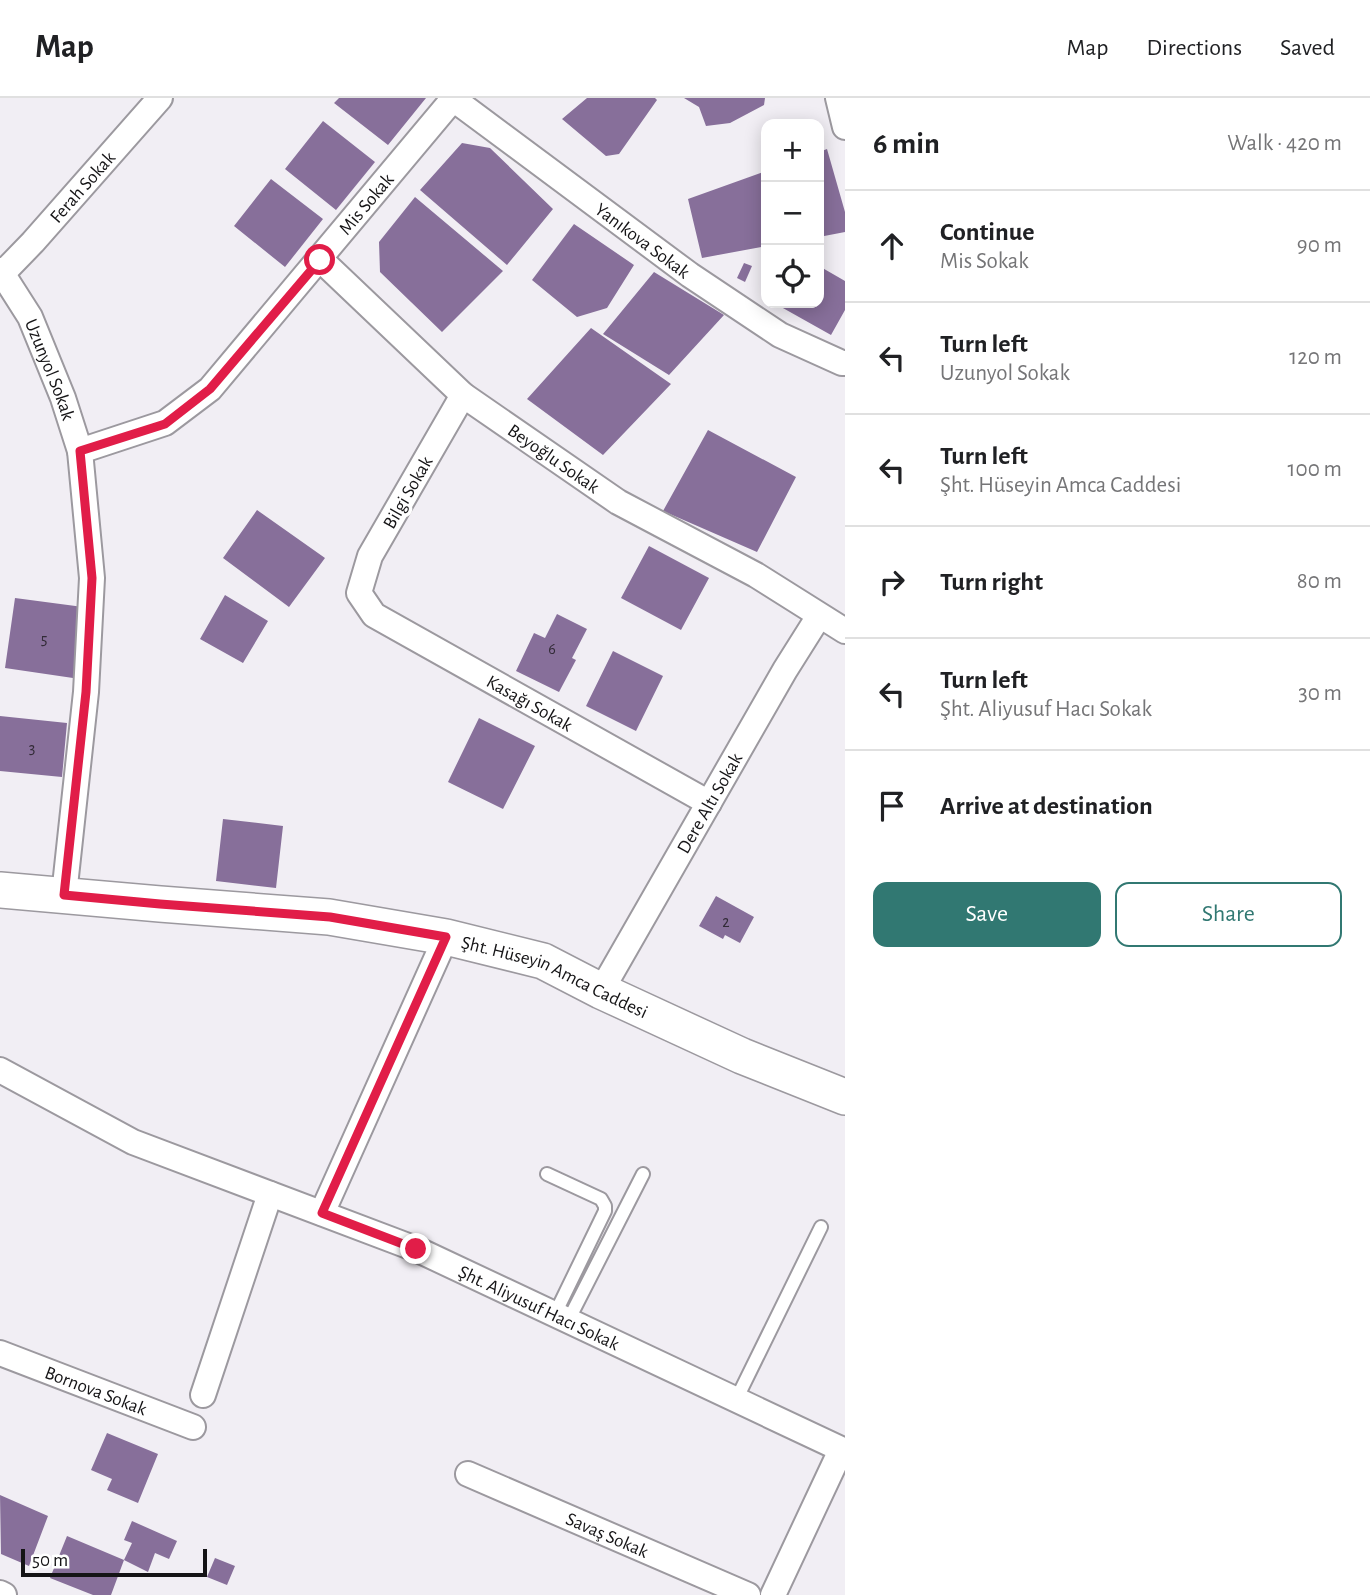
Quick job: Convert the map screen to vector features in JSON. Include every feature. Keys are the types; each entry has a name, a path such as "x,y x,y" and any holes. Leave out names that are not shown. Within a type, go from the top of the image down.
{"street":[{"name":"Mis Sokak","path":"80,451 165,424 210,389 453,98"},
{"name":"Yanıkova Sokak","path":"453,98 690,275 780,335 845,363"},
{"path":"838,98 845,127"},
{"name":"Ferah Sokak","path":"1,272 33,242 155,100"},
{"name":"Beyoğlu Sokak","path":"320,260 463,395 618,502 756,575 845,631"},
{"name":"Uzunyol Sokak","path":"1,272 30,317 64,398 80,451 92,578 86,692 64,895"},
{"name":"Bilgi Sokak","path":"359,593 370,556 463,395"},
{"name":"Kasağı Sokak","path":"359,593 374,615 709,803"},
{"name":"Dere Altı Sokak","path":"601,991 785,670 819,616"},
{"name":"Şht. Hüseyin Amca Caddesi","path":"0,890 330,917 446,937 542,961 742,1056 845,1097"},
{"path":"322,1213 446,937"},
{"name":"Şht. Aliyusuf Hacı Sokak","path":"0,1070 133,1142 416,1249 843,1450"},
{"path":"203,1395 270,1194"},
{"name":"Bornova Sokak","path":"0,1353 193,1427"},
{"path":"773,1595 843,1450"},
{"name":"Savaş Sokak","path":"468,1474 747,1595"}],"lane":[{"path":"547,1174 601,1199 605,1206 561,1318"},
{"path":"561,1318 643,1174"},
{"path":"736,1400 821,1227"}],"building":[{"path":"339,98 426,98 388,145 334,103"},
{"path":"587,98 657,100 619,154 606,156 562,119"},
{"path":"684,98 765,98 764,105 730,123 706,126 699,107"},
{"path":"323,121 375,162 336,210 285,169"},
{"path":"462,143 490,148 553,209 507,265 420,190"},
{"path":"827,149 845,212 845,232 824,236 824,182 824,150"},
{"path":"761,173 761,247 702,258 688,199"},
{"path":"271,179 323,219 285,267 234,226"},
{"path":"415,197 503,271 442,332 380,272 379,242"},
{"path":"574,224 634,265 607,308 577,317 532,280"},
{"path":"744,263 752,266 745,282 737,278"},
{"path":"824,269 845,281 845,310 831,335 783,308 824,308"},
{"path":"654,272 724,315 669,375 603,334"},
{"path":"591,328 671,384 603,455 527,399"},
{"path":"708,430 796,477 757,552 663,511"},
{"path":"257,510 325,558 289,607 223,558"},
{"path":"649,546 709,578 681,630 621,598"},
{"path":"225,595 268,621 243,663 200,639"},
{"path":"15,598 83,607 73,678 5,668"},
{"path":"557,614 587,629 572,658 576,660 559,692 516,671 534,633 545,638"},
{"path":"613,651 663,676 636,731 586,706"},
{"path":"0,716 67,723 62,777 0,771"},
{"path":"479,718 535,746 503,809 448,782"},
{"path":"223,819 283,826 276,888 216,881"},
{"path":"716,896 754,917 740,943 725,935 723,939 699,926"},
{"path":"107,1433 158,1454 138,1503 107,1490 112,1479 91,1470"},
{"path":"0,1495 48,1516 29,1566 1,1554"},
{"path":"132,1521 177,1541 169,1559 155,1553 148,1572 124,1560 132,1543 124,1540"},
{"path":"67,1536 124,1560 111,1595 93,1595 50,1578"},
{"path":"215,1558 235,1566 227,1585 207,1577"}],"route":[{"path":"320,260 210,389 165,424 80,451 92,578 86,692 64,895 330,917 446,937 322,1213 416,1249"}]}
